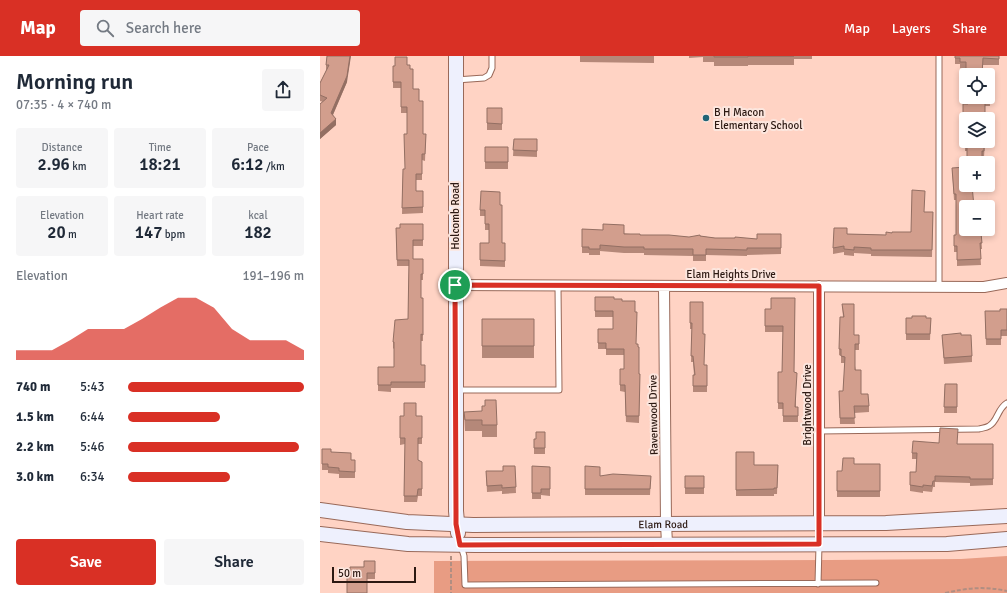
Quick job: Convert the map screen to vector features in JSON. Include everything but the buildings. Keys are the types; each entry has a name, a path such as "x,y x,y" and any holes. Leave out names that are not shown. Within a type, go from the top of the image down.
{"main road":[{"name":"Holcomb Road","path":"456,56 456,524 460,545"},
{"name":"Elam Road","path":"320,510 406,522 456,524 819,523 886,522 1007,516"},
{"path":"819,523 819,544"},
{"name":"Elam Road","path":"320,534 408,544 460,545 947,544 1007,539"}],"street":[{"name":"Elam Heights Drive","path":"455,285 984,287 1007,283"},
{"name":"Ravenwood Drive","path":"664,286 667,544"},
{"name":"Brightwood Drive","path":"819,286 819,523"}],"lane":[{"path":"455,80 484,78 489,75 492,68 492,56"},
{"path":"938,287 940,56"},
{"path":"455,390 559,390 558,286"},
{"path":"819,431 979,430 989,426 995,421 999,410 1007,403"},
{"path":"818,584 819,544"},
{"path":"460,545 464,556 465,585 876,583"}],"path":[{"path":"451,556 451,593"},
{"path":"945,593 974,588 1007,591"}],"shaded area":[{"path":"1007,556 1007,593 434,593 434,561 961,559"}],"place":[{"name":"B H Macon Elementary School","path":"706,118"}],"route":[{"path":"455,285 819,286 819,544 460,545 456,524 455,285"}]}
